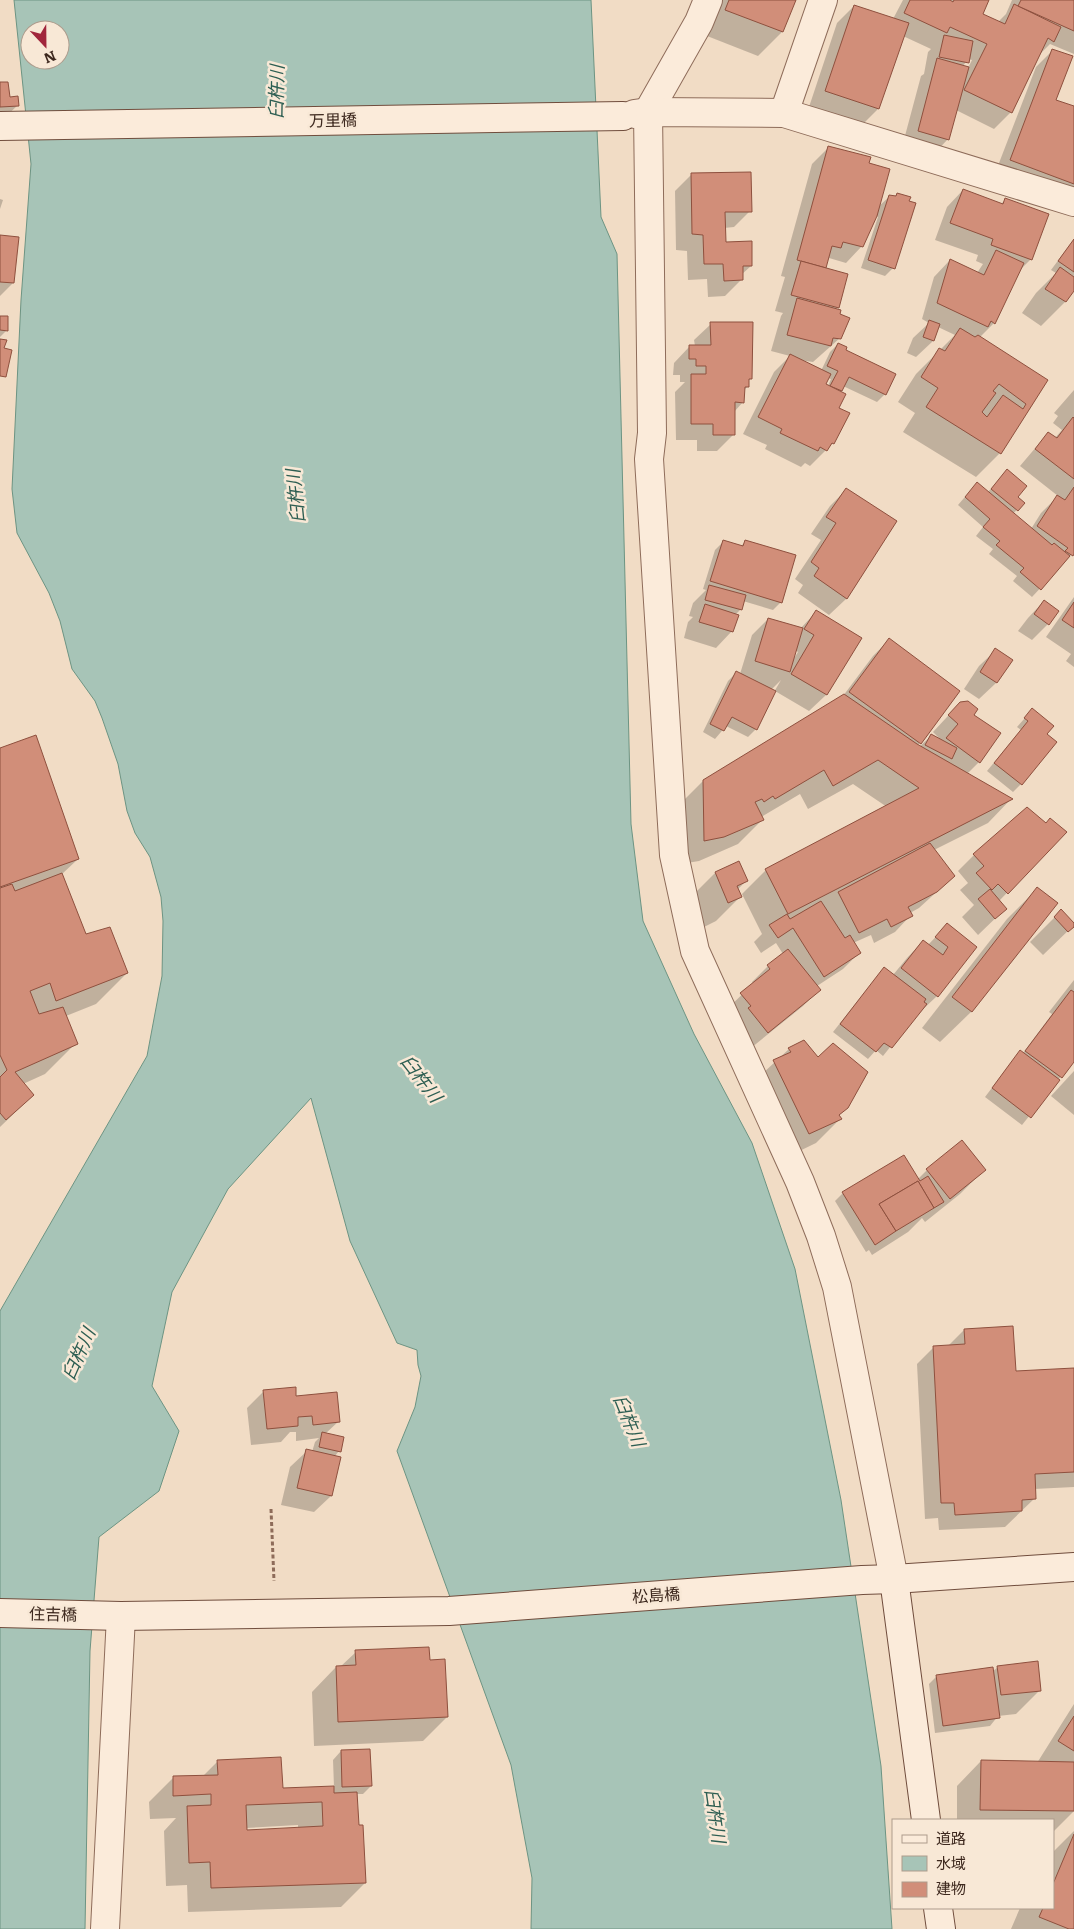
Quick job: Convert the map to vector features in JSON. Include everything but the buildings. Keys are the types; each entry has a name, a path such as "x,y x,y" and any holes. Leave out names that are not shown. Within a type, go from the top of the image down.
{"street":[{"path":"708,0 698,22 636,114 652,433 649,459 674,855 695,951 800,1182 838,1287 894,1579 926,1819"},
{"path":"784,113 823,0"},
{"name":"万里橋","path":"6,126 784,113 1074,202"},
{"name":"松島橋","path":"114,1616 450,1611 862,1580 1074,1567"},
{"name":"住吉橋","path":"0,1613 114,1616"},
{"path":"105,1929 114,1616"},
{"path":"938,1909 941,1929"}],"path":[{"path":"271,1509 274,1587"}],"water":[{"name":"臼杵川","path":"14,0 591,0 601,217 617,254 631,824 643,921 694,1034 752,1143 795,1269 841,1500 881,1766 892,1929 531,1929 532,1878 511,1765 397,1451 415,1407 421,1376 417,1350 397,1343 350,1241 311,1098 228,1189 172,1292 152,1386 179,1431 159,1491 99,1537 90,1651 85,1929 0,1929 0,1311 147,1056 162,976 163,921 161,897 150,857 135,833 127,811 118,764 102,718 95,701 72,669 60,621 49,593 17,533 12,489 21,300 31,164 21,70 70,70 70,20 20,20 20,58"}]}
